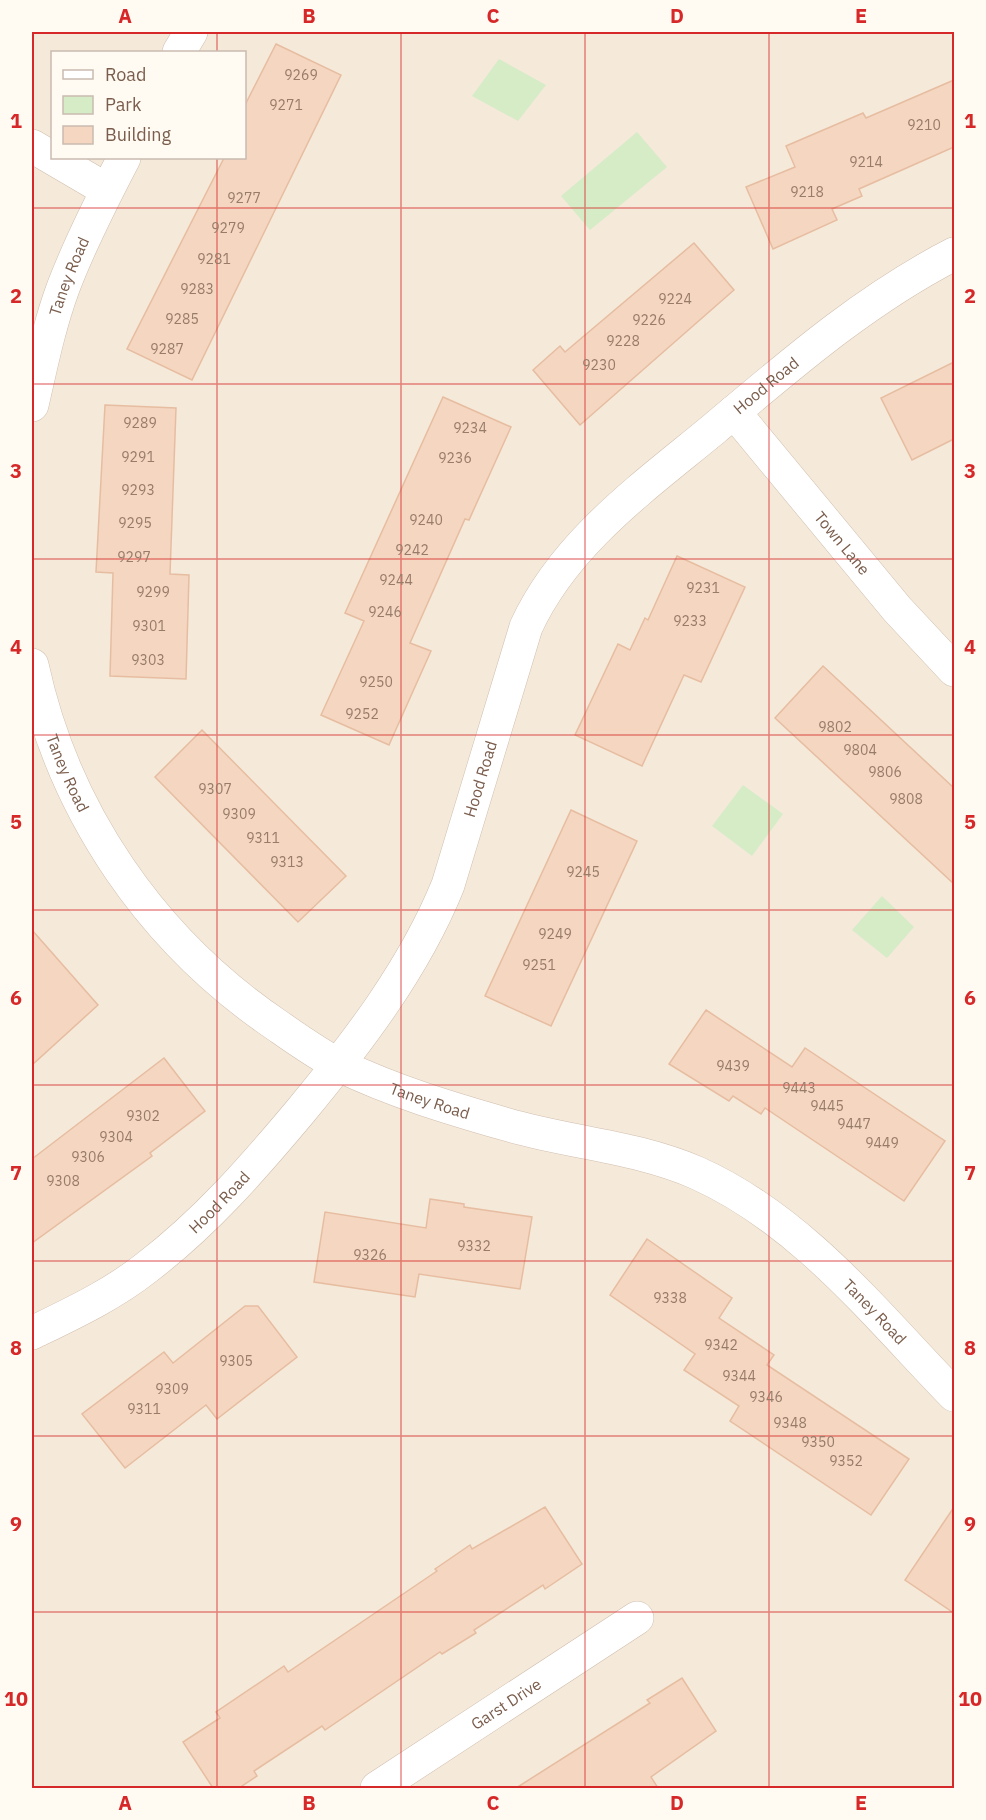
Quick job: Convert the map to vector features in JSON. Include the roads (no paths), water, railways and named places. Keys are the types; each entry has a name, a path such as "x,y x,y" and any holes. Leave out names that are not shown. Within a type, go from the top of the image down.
{"street":[{"path":"180,51 191,32"},
{"path":"32,146 51,157"},
{"path":"54,159 107,190"},
{"name":"Taney Road","path":"32,405 48,336 63,288 83,237 123,159"},
{"name":"Hood Road","path":"32,1333 82,1309 145,1269 213,1212 339,1065 382,1004 434,921 448,885 526,627 540,596 587,538 816,344 867,307 954,254"},
{"name":"Town Lane","path":"734,412 897,609 954,670"},
{"name":"Taney Road","path":"32,665 40,705 67,780 96,835 141,899 193,958 256,1011 339,1065 405,1092 508,1125 635,1151 698,1173 756,1205 809,1246 954,1395"},
{"name":"Garst Drive","path":"377,1788 637,1618"}]}
